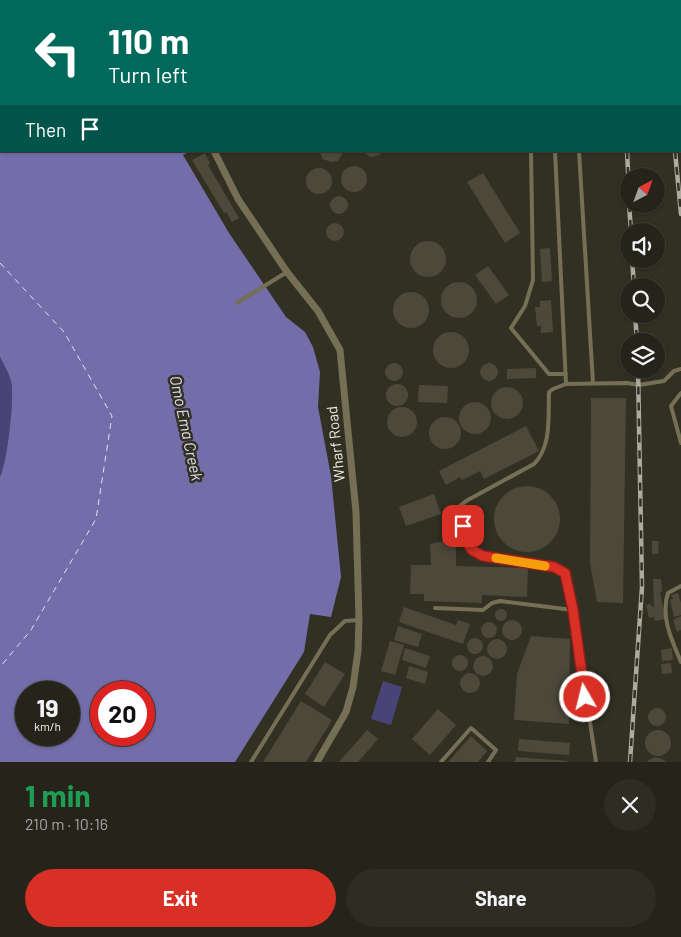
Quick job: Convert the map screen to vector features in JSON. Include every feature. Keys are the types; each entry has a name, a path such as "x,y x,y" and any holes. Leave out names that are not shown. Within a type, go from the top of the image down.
{"street":[{"name":"Wharf Road","path":"215,152 238,198 287,272 318,311 340,350 356,512 358,651 353,687 346,712 317,762"}],"lane":[{"path":"531,152 533,280 525,306 510,328 549,374 566,374"},
{"path":"555,152 566,384"},
{"path":"580,152 593,384"},
{"path":"237,303 287,272"},
{"path":"596,762 573,610 565,573 554,567 483,556 472,550 466,541 460,506 466,500 534,464 540,458 547,436 549,392 553,389 566,384 627,383 639,385 664,381 674,371 681,369"},
{"path":"681,393 671,406 681,443"},
{"path":"681,586 668,593 664,603 670,634 681,662"},
{"path":"435,608 483,610 492,603 500,601 573,610"},
{"path":"251,762 330,635 345,621 359,620"},
{"path":"441,762 472,728 496,750 488,762"}],"shaded area":[{"path":"0,357 9,375 12,389 8,445 0,477"},
{"path":"383,681 402,687 391,725 371,719"}],"water":[{"name":"Omo Ema Creek","path":"0,152 188,152 183,155 229,233 286,317 305,332 313,347 320,372 318,407 331,476 341,577 331,617 310,614 304,652 235,762 0,762 0,477 8,445 11,415 11,381 0,357"}],"building":[{"path":"320,152 343,152 338,161 331,162 323,159"},
{"path":"363,152 382,152 379,155 371,157"},
{"path":"205,153 210,163 208,165 239,218 232,222 226,212 224,213 192,160"},
{"path":"354,166 363,170 367,179 363,188 354,192 345,188 341,179 345,170"},
{"path":"319,168 328,172 332,181 328,190 319,194 310,190 306,181 310,172"},
{"path":"483,173 520,233 505,243 467,182"},
{"path":"339,196 345,199 348,205 345,211 339,214 333,211 330,205 333,199"},
{"path":"335,223 341,226 344,232 341,238 335,241 329,238 326,232 329,226"},
{"path":"428,241 435,242 441,246 445,252 445,266 441,272 435,276 428,277 421,276 415,272 411,266 410,259 411,252 415,246 421,242"},
{"path":"550,248 552,281 542,282 540,249"},
{"path":"488,266 509,295 496,304 475,275"},
{"path":"459,282 466,283 472,287 476,293 476,307 472,313 466,317 459,318 452,317 446,313 442,307 441,300 442,293 446,287 452,283"},
{"path":"411,292 418,293 424,297 428,303 428,317 424,323 418,327 411,328 404,327 398,323 394,317 393,310 394,303 398,297 404,293"},
{"path":"551,300 553,332 541,333 541,326 537,326 535,307 540,307 540,301"},
{"path":"451,332 458,333 464,337 468,343 468,357 464,363 458,367 451,368 444,367 438,363 434,357 433,350 434,343 438,337 444,333"},
{"path":"394,363 400,366 403,372 400,378 394,381 388,378 385,372 388,366"},
{"path":"485,363 493,363 498,368 496,379 485,381 480,376 480,368"},
{"path":"536,368 536,378 507,379 507,369"},
{"path":"397,384 405,387 408,395 405,403 397,406 389,403 386,395 389,387"},
{"path":"419,385 448,386 447,403 418,402"},
{"path":"507,387 513,388 518,392 522,397 522,409 518,414 513,418 507,419 501,418 496,414 492,409 491,403 492,397 496,392 501,388"},
{"path":"591,398 626,398 623,603 597,602 590,563"},
{"path":"475,402 481,403 486,407 490,412 490,424 486,429 481,433 475,434 469,433 464,429 460,424 459,418 460,412 464,407 469,403"},
{"path":"402,407 413,411 417,422 413,433 402,437 391,433 387,422 391,411"},
{"path":"445,417 451,418 456,422 460,427 460,439 456,444 451,448 445,449 439,448 434,444 430,439 429,433 430,427 434,422 439,418"},
{"path":"526,426 539,451 484,479 480,471 462,480 460,477 446,485 439,471"},
{"path":"527,486 540,489 550,496 557,506 560,519 557,532 550,542 540,549 527,552 514,549 504,542 497,532 494,519 497,506 504,496 514,489"},
{"path":"434,494 441,514 406,526 399,507"},
{"path":"456,538 456,566 528,568 527,597 482,595 482,603 424,601 424,594 410,594 411,565 431,565 430,544"},
{"path":"652,541 659,541 658,554 652,554"},
{"path":"653,579 661,579 662,592 660,592 665,619 655,621 654,617 649,618 646,605 651,604 654,607"},
{"path":"678,593 681,603 681,615 674,617 670,600 673,599 671,595"},
{"path":"404,607 456,625 458,620 470,624 463,644 399,622"},
{"path":"501,609 507,615 501,621 495,615"},
{"path":"681,616 681,630 677,632 673,620"},
{"path":"512,620 519,623 522,630 519,637 512,640 505,637 502,630 505,623"},
{"path":"486,622 492,622 497,627 495,636 486,638 481,633 481,627"},
{"path":"398,626 422,634 418,647 394,640"},
{"path":"531,636 570,639 569,724 514,720 517,674"},
{"path":"472,638 478,638 483,643 481,652 472,654 467,649 467,643"},
{"path":"497,639 504,642 507,649 504,656 497,659 490,656 487,649 490,642"},
{"path":"390,641 404,645 395,675 381,671"},
{"path":"405,648 430,656 426,668 402,660"},
{"path":"672,648 673,660 662,661 661,650"},
{"path":"457,655 463,655 468,660 466,669 457,671 452,666 452,660"},
{"path":"483,656 490,659 493,666 490,673 483,676 476,673 473,666 476,659"},
{"path":"325,662 345,674 324,707 305,694"},
{"path":"671,663 672,673 662,674 661,664"},
{"path":"409,666 428,672 425,684 406,678"},
{"path":"470,673 477,676 480,683 477,690 470,693 463,690 460,683 463,676"},
{"path":"301,701 332,720 306,762 263,762"},
{"path":"653,708 661,708 666,713 664,724 653,726 648,721 648,713"},
{"path":"438,709 456,725 430,755 412,739"},
{"path":"367,730 378,739 358,762 339,762"},
{"path":"658,730 667,734 671,743 667,752 658,756 649,752 645,743 649,734"},
{"path":"471,736 487,751 478,762 448,762"},
{"path":"519,739 570,743 569,755 518,751"},
{"path":"516,757 568,761 568,762 515,762"},
{"path":"655,757 662,759 666,762 646,762"}],"ferry route":[{"path":"0,263 64,332 112,416 96,519 31,630 0,667"}],"railway":[{"path":"627,152 628,168"},
{"path":"675,152 681,214"},
{"path":"630,213 630,223"},
{"path":"633,268 633,278"},
{"path":"636,323 636,333"},
{"path":"630,762 642,587 638,378"}],"slow traffic":[{"path":"496,558 545,566"}],"route":[{"path":"463,526 466,541 472,550 483,556 554,567 565,573 573,610 585,697"}]}
